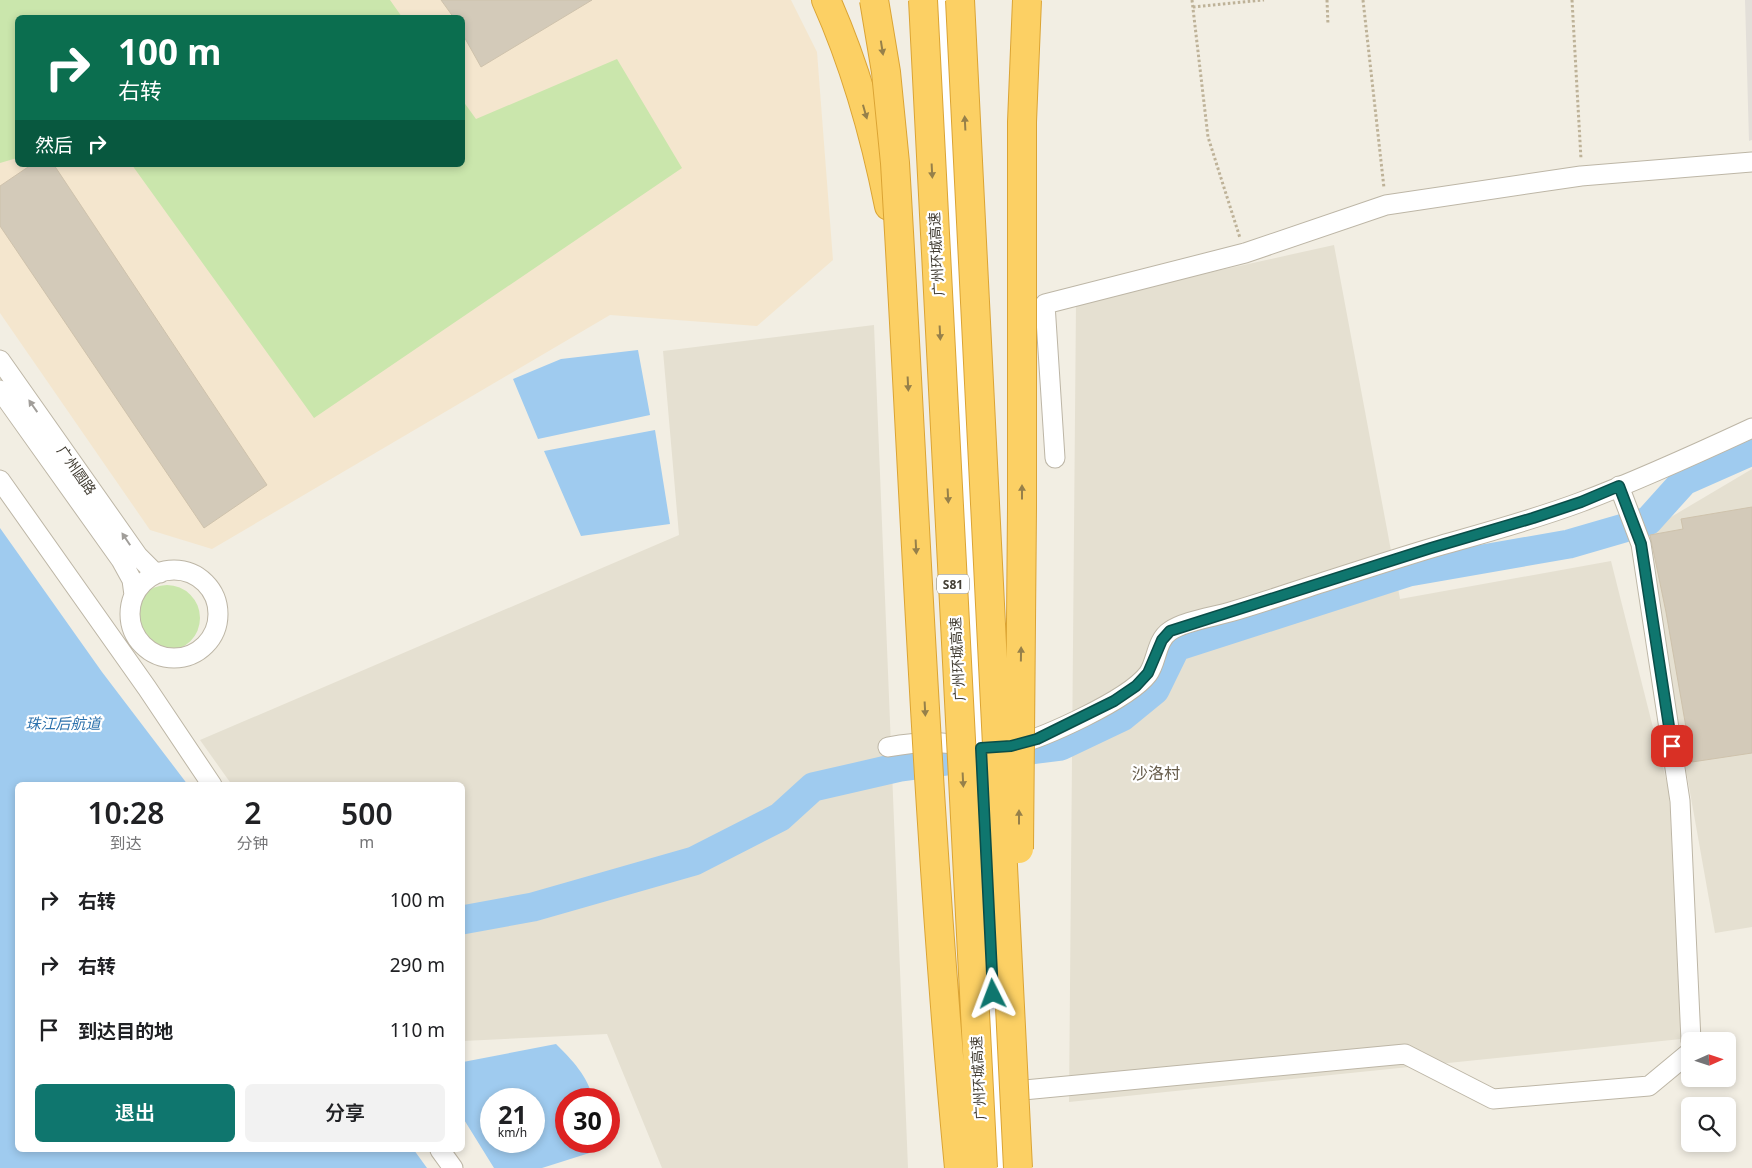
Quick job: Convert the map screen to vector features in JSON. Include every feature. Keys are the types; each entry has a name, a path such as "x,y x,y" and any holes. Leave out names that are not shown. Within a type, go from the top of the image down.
{"highway":[{"path":"826,0 851,65 881,166 895,237 906,345"},
{"path":"874,0 889,102 906,345 929,798 945,1016 959,1168"},
{"name":"广州环城高速","path":"923,0 983,1168"},
{"name":"S81","path":"960,0 1017,1157"},
{"path":"1017,1157 1022,508 1022,92 1027,0"},
{"path":"1021,322 1025,118 1035,0"}],"street":[{"path":"937,0 955,246 1001,1168"},
{"path":"1055,458 1045,304 1245,253 1386,205 1581,176 1752,162"},
{"name":"广州圆路","path":"0,360 138,556 153,571 160,573"},
{"name":"广州圆路","path":"0,390 121,560 132,580 134,595"},
{"path":"888,747 914,742 935,741 981,748 1011,746 1037,739 1114,701 1136,686 1148,673 1162,640 1170,631 1581,502 1708,449 1752,428"},
{"path":"0,480 128,661 210,782"},
{"path":"1619,486 1641,544 1680,801 1691,1032"},
{"path":"169,570 184,571 197,576 208,586 216,598 219,613 217,627 210,640 200,651 187,657 172,659 158,656 146,648 136,637 131,623 130,609 134,595 143,582 160,573 169,570"},
{"path":"128,661 146,648"},
{"path":"998,1092 1405,1054 1493,1099 1648,1086 1681,1059"},
{"path":"441,1152 453,1168"}],"path":[{"path":"1192,0 1208,137 1245,253"},
{"path":"1193,6 1264,0"},
{"path":"1327,0 1328,25"},
{"path":"1363,0 1386,205"},
{"path":"1572,0 1581,176"}],"shaded area":[{"path":"0,0 791,0 817,52 833,260 757,326 610,315 212,549 150,530 0,313"},
{"path":"1745,0 1752,0 1752,140 1749,141"},
{"path":"1334,245 1400,599 1611,561 1669,791 1681,1039 1069,1102 1076,302"},
{"path":"874,325 908,1168 662,1168 607,1034 465,1041 465,782 230,782 200,740 679,535 663,351"},
{"path":"1752,469 1752,927 1715,933 1644,533"}],"green space":[{"path":"0,0 390,0 401,15 15,15 15,159 0,163"},
{"path":"617,59 682,168 314,418 133,167 465,167 465,104 476,119"},
{"path":"167,585 179,588 190,595 197,606 200,618 197,630 190,641 179,648 167,651 155,648 144,641 137,630 134,618 137,606 144,595 155,588"}],"water":[{"path":"638,350 650,415 538,439 513,379 561,359"},
{"path":"655,430 670,524 581,536 544,451"},
{"name":"珠江后航道","path":"0,528 102,672 186,782 15,782 15,1152 415,1152 427,1168 0,1168"},
{"path":"556,1044 573,1062 590,1088 555,1088 555,1153 589,1153 542,1168 494,1168 485,1153 545,1153 545,1088 480,1088 480,1145 465,1121 465,1062"}],"building":[{"path":"441,0 592,0 481,67 465,38 465,15 452,15"},
{"path":"28,167 55,167 267,485 204,528 0,226 0,186"},
{"path":"1752,507 1752,753 1692,762 1666,612 1650,535 1683,529 1681,519"}],"waterway":[{"path":"465,919 533,907 694,861 780,817 813,787 900,767 1061,746 1122,717 1155,690 1176,647 1409,572 1569,544 1648,521 1684,481 1752,451"}],"district":[{"name":"沙洛村","path":"1156,773"}],"route":[{"path":"993,994 981,748 992,749 1011,746 1037,739 1114,701 1136,686 1148,673 1162,640 1170,631 1188,624 1533,518 1581,502 1619,486 1641,544 1672,746"}]}
